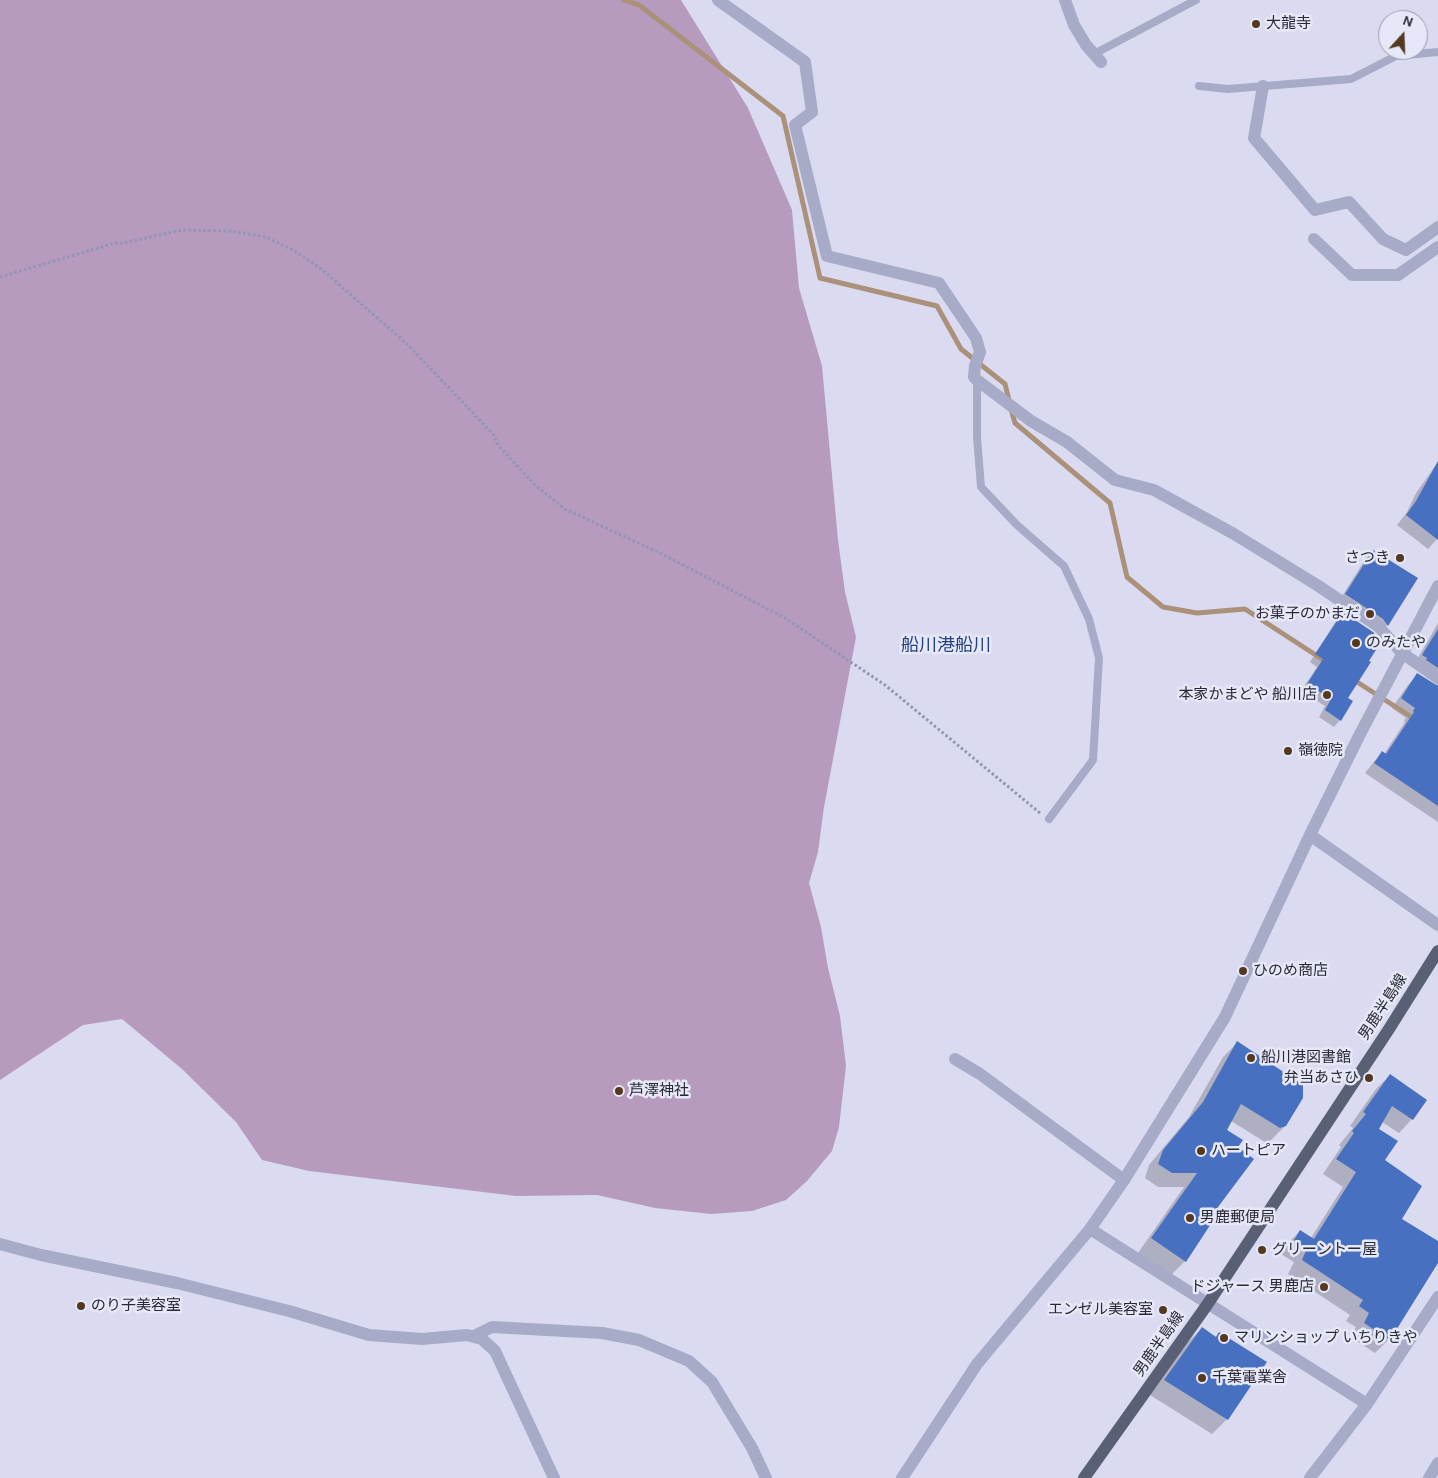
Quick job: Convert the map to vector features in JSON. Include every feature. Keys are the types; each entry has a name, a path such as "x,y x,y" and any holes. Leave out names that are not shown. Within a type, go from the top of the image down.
{"main road":[{"name":"男鹿半島線","path":"1084,1478 1207,1305 1438,950"}],"street":[{"path":"718,0 805,62 812,112 795,125 827,256 940,283 976,338 980,352 975,366 974,377 977,380 1031,421 1067,442 1115,480 1154,490 1234,534 1317,585 1378,626 1402,653 1438,678"},
{"path":"1065,0 1074,25 1086,45 1098,58"},
{"path":"1263,86 1254,138 1315,210 1350,202 1383,239 1406,250 1438,227"},
{"path":"1314,239 1352,275 1398,274 1438,247"},
{"path":"902,1478 977,1364 1090,1229 1124,1180 1225,1017 1310,835 1438,586"},
{"path":"1310,835 1438,925"},
{"path":"955,1058 980,1074 1124,1180"},
{"path":"1090,1229 1207,1305 1367,1404"},
{"path":"0,1244 289,1311 370,1335 422,1339 467,1335 482,1339 495,1351 554,1478"},
{"path":"1310,1478 1367,1404 1438,1296"},
{"path":"474,1336 492,1327 602,1333 639,1340 689,1361 712,1382 752,1448 766,1478"},
{"path":"1429,1478 1438,1462"}],"lane":[{"path":"1098,58 1196,0"},
{"path":"1199,86 1228,89 1351,79 1396,56 1438,52"},
{"path":"977,380 977,437 981,487 1017,525 1064,566 1089,619 1099,658 1093,760 1049,819"}],"path":[{"path":"0,277 115,243 119,244 182,230 231,231 266,237 294,250 320,268 407,344 493,434 498,445 535,485 565,509 664,555 785,618 886,685 1049,819"}],"shaded area":[{"path":"0,0 681,0 748,108 792,210 799,288 822,366 838,540 845,592 856,637 824,807 818,852 809,883 821,927 828,968 840,1016 846,1066 839,1127 832,1151 807,1181 786,1200 752,1211 711,1214 655,1208 597,1195 516,1196 309,1171 262,1160 236,1122 182,1069 122,1019 83,1025 0,1080"}],"building":[{"path":"1438,461 1438,540 1406,515"},
{"path":"1373,550 1418,578 1388,626 1383,619 1345,594"},
{"path":"1343,612 1373,632 1381,642 1369,661 1371,662 1348,698 1353,701 1341,721 1325,710 1331,699 1307,684 1323,659 1315,654"},
{"path":"1438,629 1438,668 1422,655"},
{"path":"1417,673 1438,686 1438,806 1374,763 1382,751 1386,754 1414,712 1415,708 1401,698"},
{"path":"1237,1041 1303,1085 1303,1098 1286,1126 1280,1128 1241,1104 1227,1130 1243,1140 1238,1147 1254,1159 1215,1211 1218,1213 1186,1262 1151,1238 1197,1173 1172,1173 1158,1164 1163,1150 1203,1102"},
{"path":"1390,1074 1427,1100 1413,1120 1392,1106 1379,1129 1398,1141 1385,1160 1422,1186 1402,1219 1438,1241 1438,1263 1390,1340 1364,1323 1369,1313 1359,1306 1363,1300 1302,1260 1307,1248 1294,1240 1300,1230 1314,1239 1356,1172 1336,1159 1354,1133 1352,1131 1366,1114 1363,1112"},
{"path":"1202,1327 1216,1337 1219,1332 1267,1362 1228,1420 1164,1380"}],"waterway":[{"path":"624,0 639,5 783,116 820,278 937,306 961,349 1005,384 1009,400"},
{"path":"1011,409 1015,423 1110,503 1127,577 1163,607 1197,613 1245,609 1328,663"},
{"path":"1354,680 1416,720"}],"place":[{"name":"大龍寺","path":"1256,24"},
{"name":"さつき","path":"1400,558"},
{"name":"お菓子のかまだ","path":"1370,614"},
{"name":"のみたや","path":"1356,643"},
{"name":"本家かまどや 船川店","path":"1327,695"},
{"name":"嶺徳院","path":"1288,751"},
{"name":"ひのめ商店","path":"1243,971"},
{"name":"船川港図書館","path":"1251,1058"},
{"name":"弁当あさひ","path":"1369,1078"},
{"name":"芦澤神社","path":"619,1091"},
{"name":"ハートピア","path":"1201,1151"},
{"name":"男鹿郵便局","path":"1190,1218"},
{"name":"グリーントー屋","path":"1262,1250"},
{"name":"ドジャース 男鹿店","path":"1324,1287"},
{"name":"のり子美容室","path":"81,1306"},
{"name":"エンゼル美容室","path":"1163,1310"},
{"name":"マリンショップ いちりきや","path":"1224,1338"},
{"name":"千葉電業舎","path":"1202,1378"}],"district":[{"name":"船川港船川","path":"946,646"}]}
